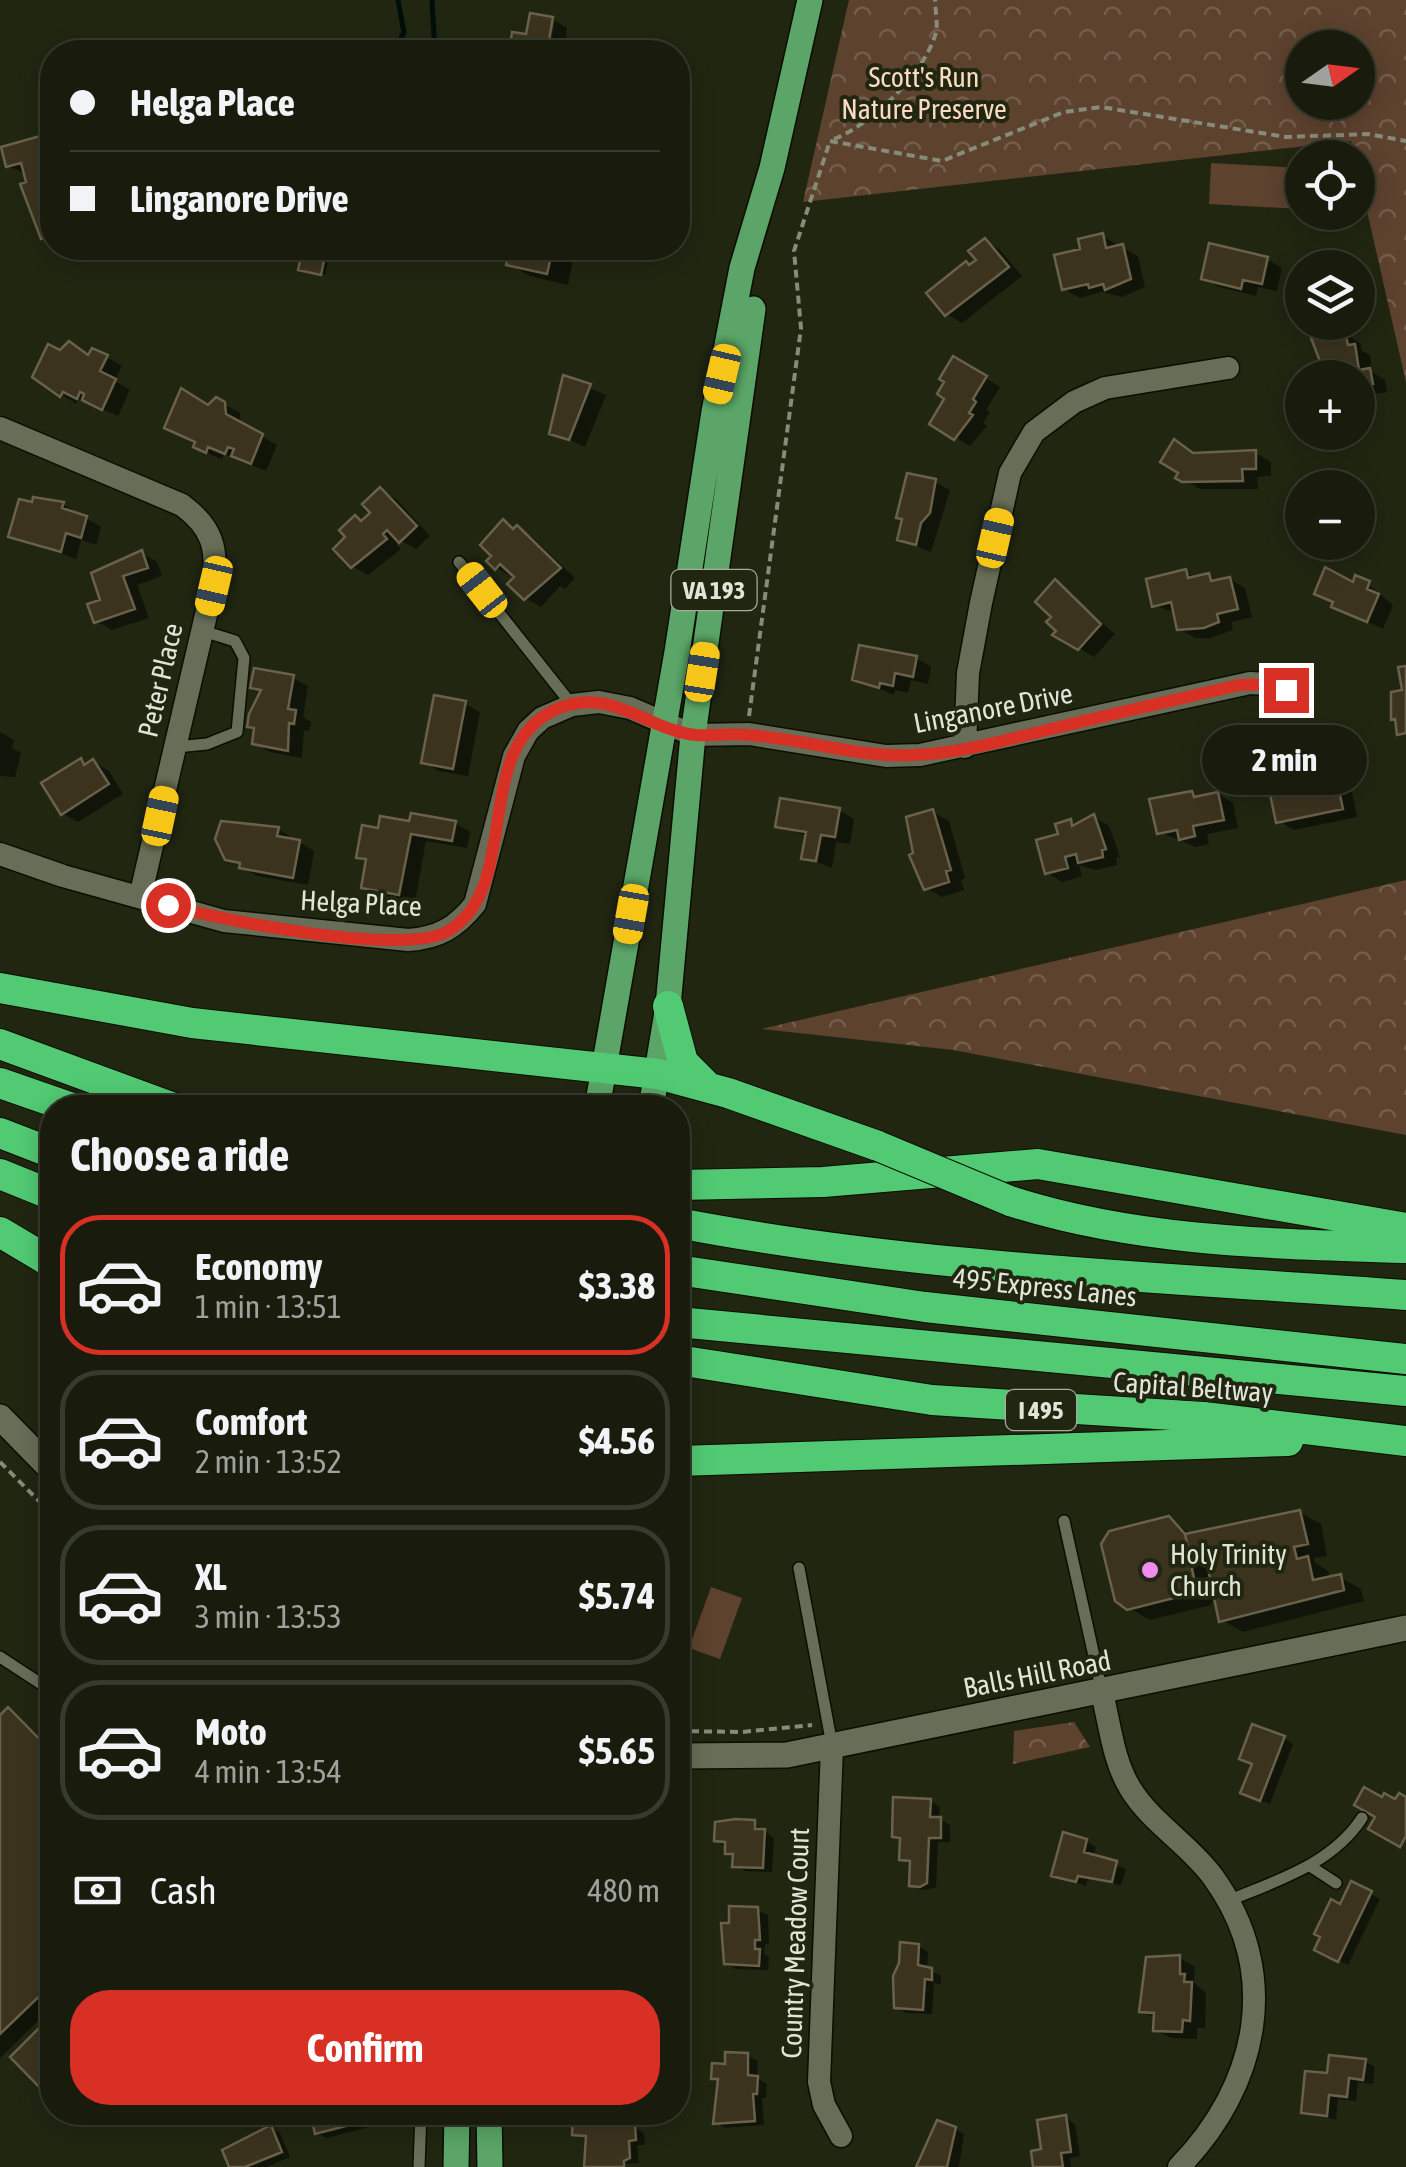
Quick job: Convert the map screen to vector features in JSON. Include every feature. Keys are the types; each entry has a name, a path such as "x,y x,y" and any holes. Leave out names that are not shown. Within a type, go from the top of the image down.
{"highway":[{"path":"0,988 192,1023 658,1074 878,1146 1010,1200 1132,1230 1304,1245 1406,1248"},
{"path":"668,1006 683,1062 710,1088"},
{"path":"0,1044 139,1095"},
{"path":"0,1083 40,1097"},
{"path":"0,1133 40,1148"},
{"path":"690,1185 824,1182 1038,1164 1406,1228"},
{"path":"0,1174 40,1190"},
{"path":"690,1225 835,1249 1071,1274 1406,1295"},
{"path":"0,1232 40,1255"},
{"name":"495 Express Lanes","path":"690,1272 925,1307 1406,1359"},
{"path":"690,1323 1406,1391"},
{"name":"Capital Beltway","path":"690,1362 932,1400 1204,1417 1406,1441"},
{"path":"690,1461 1406,1441"}],"main road":[{"name":"VA 193","path":"665,723 714,412 742,268 772,168 810,0"},
{"name":"VA 193","path":"654,1095 668,1006 693,735 772,168"},
{"path":"600,1095 665,723"},
{"path":"456,2125 456,2167"},
{"path":"490,2125 490,2167"}],"street":[{"path":"965,747 968,673 985,584 1010,473 1034,432 1050,416 1105,388 1228,368"},
{"name":"Peter Place","path":"0,428 147,489 197,516 214,541 217,558 203,630 140,898"},
{"name":"Linganore Drive","path":"693,735 746,734 886,756 965,747 1250,684 1269,684 1300,698"},
{"path":"572,705 614,704 693,735"},
{"name":"Helga Place","path":"0,854 224,921 408,940 448,931 463,919 482,886 504,784 528,731 542,718 572,705"},
{"path":"0,1417 40,1458"},
{"name":"Balls Hill Road","path":"690,1757 742,1759 832,1747 1406,1628"},
{"path":"1102,1694 1119,1767 1131,1790 1193,1852 1228,1902 1249,1958 1253,1987 1249,2049 1229,2105 1205,2140 1179,2167"},
{"name":"Country Meadow Court","path":"832,1747 819,2082 824,2105 841,2136"}],"lane":[{"path":"459,562 572,705"},
{"path":"176,747 208,744 237,732 244,658 235,641 203,630"},
{"path":"1064,1520 1102,1694"},
{"path":"798,1568 832,1747"},
{"path":"0,1657 40,1683"},
{"path":"1228,1902 1310,1866 1349,1838 1362,1818"},
{"path":"1310,1866 1336,1883"},
{"path":"419,2167 421,2125"}],"path":[{"path":"830,141 850,133 905,86 936,32 935,0"},
{"path":"830,141 942,160 1064,112 1101,107 1286,137 1368,134 1406,141"},
{"path":"746,734 801,328 794,251 830,141"},
{"path":"0,1462 40,1502"}],"green space":[{"name":"Scott's Run Nature Preserve","path":"849,0 1406,0 1406,382 1371,230 1375,230 1375,140 1285,140 1285,148 803,202"},
{"path":"1211,163 1285,167 1285,208 1209,204"},
{"path":"1406,880 1406,1135 953,1050 761,1029"},
{"path":"711,1587 742,1598 720,1659 690,1645"},
{"path":"1074,1722 1090,1747 1013,1764 1014,1731"}],"building":[{"path":"530,13 553,17 549,40 511,40 512,32 526,34"},
{"path":"40,136 40,236 20,184 26,182 21,163 6,167 1,147"},
{"path":"1103,233 1106,248 1123,244 1131,279 1105,290 1103,284 1089,288 1088,284 1062,290 1054,255 1080,249 1078,239"},
{"path":"985,238 1009,267 945,316 926,293 966,261 969,265 976,260 968,251"},
{"path":"1209,243 1268,257 1262,284 1243,280 1241,289 1201,279"},
{"path":"300,260 324,260 321,275 298,270"},
{"path":"507,260 550,260 547,274 506,265"},
{"path":"1312,340 1347,340 1348,345 1355,344 1357,360 1319,360"},
{"path":"69,341 88,355 92,348 108,355 100,371 116,379 102,410 82,400 84,394 80,392 77,399 63,392 60,397 32,377 48,344 60,350"},
{"path":"953,356 987,376 973,399 976,402 969,413 973,415 954,440 929,424 944,399 937,394 944,382 939,379"},
{"path":"563,375 591,384 569,440 549,434"},
{"path":"181,388 208,405 216,397 225,402 226,414 263,434 251,464 231,456 234,449 228,447 225,454 208,447 206,453 193,447 195,442 164,428"},
{"path":"1174,439 1193,453 1256,450 1256,469 1242,469 1243,481 1182,482 1175,478 1178,473 1160,462"},
{"path":"907,473 936,479 930,513 921,523 916,545 897,540 902,519 896,518"},
{"path":"380,487 417,526 399,543 387,530 383,534 387,539 351,568 333,549 345,537 339,530 355,515 361,521 370,513 362,504"},
{"path":"33,497 64,502 62,508 87,516 81,538 66,533 61,552 8,537 19,499 32,502"},
{"path":"503,519 513,529 517,525 561,568 524,600 507,584 514,577 500,564 495,570 486,561 491,556 480,545"},
{"path":"142,550 148,568 123,576 135,609 94,623 87,604 100,600 91,573"},
{"path":"1325,567 1353,582 1355,575 1370,581 1367,589 1379,594 1367,622 1331,607 1333,602 1314,594"},
{"path":"1186,569 1188,578 1209,573 1211,581 1230,577 1238,609 1217,614 1219,622 1204,628 1177,630 1171,602 1152,607 1146,579"},
{"path":"1055,579 1101,624 1078,650 1052,635 1056,631 1046,622 1051,617 1035,602"},
{"path":"859,645 917,656 913,677 895,673 893,686 880,683 879,688 852,680"},
{"path":"1406,666 1406,733 1397,735 1395,719 1391,720 1391,692 1402,690 1398,667"},
{"path":"254,668 294,675 288,709 296,710 294,724 289,723 288,751 252,744 254,728 247,727 249,714 261,690 250,688"},
{"path":"434,695 466,701 453,769 421,763"},
{"path":"81,758 84,765 93,759 109,784 61,815 41,783"},
{"path":"1323,779 1324,783 1337,781 1343,809 1276,823 1270,794"},
{"path":"1192,791 1194,797 1218,792 1224,820 1193,826 1195,836 1179,840 1177,830 1157,834 1149,799"},
{"path":"780,798 840,808 835,837 821,835 816,861 801,859 806,832 775,827"},
{"path":"933,809 951,870 946,871 949,882 924,890 909,855 913,853 906,817"},
{"path":"411,813 456,821 452,841 411,834 399,895 361,888 366,859 356,858 362,825 378,828 380,816 409,821"},
{"path":"1094,814 1106,849 1102,850 1103,857 1078,863 1076,854 1065,857 1068,868 1045,874 1036,840 1058,834 1055,824 1071,819 1072,826"},
{"path":"221,821 279,827 277,836 300,840 293,878 239,868 240,863 225,860 215,839"},
{"path":"1300,1510 1308,1544 1294,1547 1297,1559 1308,1556 1313,1580 1341,1574 1344,1590 1219,1622 1205,1554 1190,1557 1185,1534"},
{"name":"Holy Trinity Church","path":"1169,1516 1185,1534 1195,1583 1190,1594 1127,1610 1115,1601 1101,1544 1109,1531"},
{"path":"8,1707 40,1740 40,1996 0,2034 0,1715"},
{"path":"1252,1724 1285,1736 1260,1801 1240,1793 1252,1764 1239,1759"},
{"path":"1364,1787 1382,1797 1384,1793 1395,1799 1399,1793 1406,1797 1406,1836 1400,1847 1368,1829 1375,1817 1354,1805"},
{"path":"893,1797 931,1799 930,1817 941,1817 941,1838 929,1838 927,1883 920,1887 909,1886 910,1861 899,1860 900,1838 892,1837"},
{"path":"755,1820 755,1829 765,1829 763,1868 732,1867 733,1854 725,1854 725,1842 714,1841 715,1822"},
{"path":"1063,1832 1087,1839 1084,1852 1117,1861 1112,1882 1078,1876 1076,1882 1051,1876"},
{"path":"1351,1881 1372,1891 1338,1962 1314,1950 1320,1937 1314,1934 1331,1899 1340,1904"},
{"path":"729,1906 758,1907 760,1940 755,1940 755,1949 760,1949 759,1966 724,1964 721,1923 729,1923"},
{"path":"900,1942 919,1944 918,1965 932,1968 932,1980 925,1979 923,2010 894,2008 893,1976 899,1963"},
{"path":"1180,1955 1180,1974 1185,1974 1184,1982 1192,1982 1190,2021 1183,2020 1182,2032 1153,2031 1154,2013 1139,2012 1146,1957"},
{"path":"40,2027 40,2088 10,2057"},
{"path":"725,2052 748,2053 748,2075 758,2076 757,2094 753,2094 755,2121 713,2124 718,2079 711,2079 712,2063 725,2064"},
{"path":"1329,2055 1366,2059 1363,2080 1349,2078 1347,2097 1329,2095 1327,2116 1301,2113 1305,2071 1327,2073"},
{"path":"1066,2115 1071,2152 1061,2153 1063,2167 1033,2167 1031,2151 1041,2149 1037,2120"},
{"path":"937,2120 956,2127 947,2167 916,2167"},
{"path":"271,2125 282,2152 245,2167 229,2167 222,2150"},
{"path":"313,2125 350,2125 315,2134"},
{"path":"572,2125 635,2125 636,2140 629,2141 630,2158 624,2161 624,2167 584,2167 586,2136 572,2135"}],"waterway":[{"path":"398,0 404,32 400,40"},
{"path":"432,0 434,40"}],"place":[{"name":"Holy Trinity Church","path":"1150,1570"}],"route":[{"path":"168,905 224,921 408,940 448,931 475,904 489,860 504,784 528,731 559,708 579,703 630,708 693,735 749,734 886,756 920,755 992,742 1239,685 1269,684 1286,690"}]}
